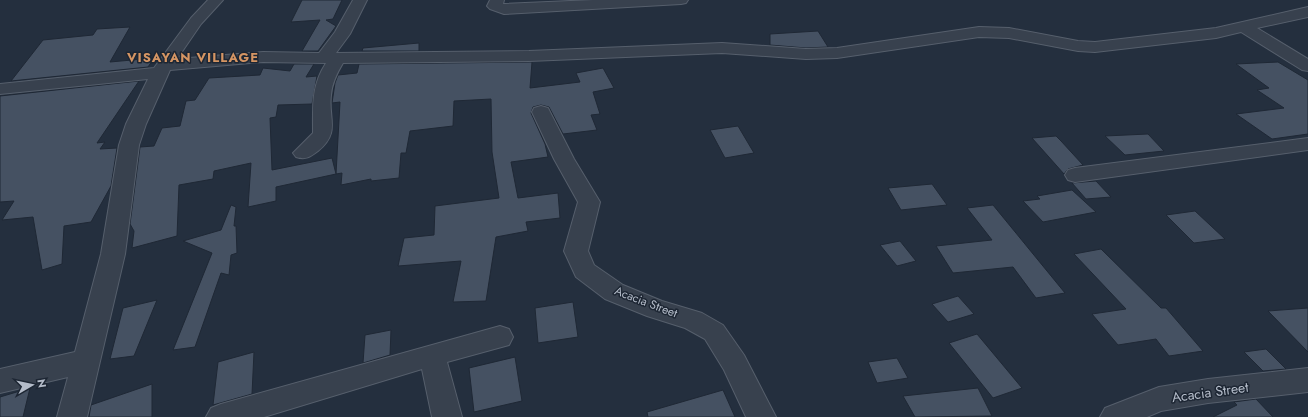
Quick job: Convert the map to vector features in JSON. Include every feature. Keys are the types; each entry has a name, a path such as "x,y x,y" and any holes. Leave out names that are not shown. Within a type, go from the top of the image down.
{"street":[{"path":"72,417 113,254 129,145 136,124 162,69 196,21 216,0"},
{"path":"303,153 318,142 323,133 322,95 328,73 330,58 360,0"},
{"path":"497,0 495,6 504,9 681,0"},
{"path":"0,89 263,57 330,58 403,56 529,56 722,48 806,54 837,53 979,32 1009,33 1078,46 1095,46 1216,33 1308,12"},
{"path":"1244,27 1308,66"},
{"name":"Acacia Street","path":"541,112 564,159 589,202 588,211 579,236 576,251 578,260 585,271 614,292 656,309 693,320 714,332 734,363 761,417"},
{"path":"1075,175 1308,144"},
{"path":"220,417 432,355 500,337"},
{"path":"432,355 447,417"},
{"path":"0,381 87,361"},
{"name":"Acacia Street","path":"1115,417 1159,400 1208,391 1308,380"}],"building":[{"path":"302,0 342,0 333,19 326,20 336,26 318,51 302,51 320,20 291,22"},
{"path":"130,27 110,62 154,58 148,67 11,81 43,40 93,35 97,29"},
{"path":"818,31 828,47 806,48 770,45 770,34"},
{"path":"419,43 419,51 362,51 363,48"},
{"path":"532,62 530,88 580,82 576,73 603,68 614,88 593,92 600,114 591,115 597,130 563,134 549,107 541,105 533,107 531,113 545,144 548,157 511,162 518,198 558,193 560,218 526,222 528,231 496,237 486,301 453,302 461,261 398,266 404,238 434,235 435,206 499,198 492,152 491,99 454,101 453,126 410,131 406,153 401,153 399,178 371,181 371,179 341,185 342,173 336,174 340,102 332,103 335,83 338,75 357,73 359,64"},
{"path":"1278,62 1308,80 1308,134 1272,139 1236,114 1284,108 1257,90 1269,88 1236,64"},
{"path":"294,64 314,64 306,77 317,76 312,104 278,105 276,117 270,118 272,170 332,158 336,174 276,187 276,201 248,207 251,163 214,171 213,179 179,185 177,236 132,248 134,231 130,224 140,147 154,146 162,128 180,126 186,101 195,100 209,78 260,75 263,68 290,71"},
{"path":"139,81 97,143 105,142 100,149 117,148 111,186 91,222 64,226 62,264 42,270 33,217 2,220 14,201 0,202 0,96"},
{"path":"738,126 754,153 725,158 710,130"},
{"path":"1148,134 1164,151 1125,155 1105,136"},
{"path":"1056,136 1083,165 1068,169 1064,174 1032,138"},
{"path":"1096,181 1111,197 1086,199 1072,183"},
{"path":"932,184 947,205 901,210 888,188"},
{"path":"1072,190 1096,212 1043,222 1023,201 1040,199 1037,196"},
{"path":"231,205 236,207 234,226 236,226 237,253 231,255 229,275 221,273 195,347 173,350 212,253 183,241 221,230"},
{"path":"993,205 1065,293 1036,298 1013,267 953,273 936,246 992,240 967,208"},
{"path":"1195,211 1225,239 1194,243 1166,215"},
{"path":"900,241 916,261 897,266 880,245"},
{"path":"1101,249 1161,308 1166,308 1203,351 1169,356 1156,339 1118,345 1092,314 1126,309 1074,254"},
{"path":"958,296 974,314 948,322 932,304"},
{"path":"157,300 134,356 110,359 123,308"},
{"path":"573,302 578,337 538,343 535,308"},
{"path":"1308,308 1308,352 1268,311"},
{"path":"391,330 390,355 363,363 365,335"},
{"path":"977,334 1022,388 993,398 949,343"},
{"path":"1266,349 1286,369 1263,371 1244,352"},
{"path":"254,352 252,394 213,405 218,362"},
{"path":"515,357 522,401 474,412 469,368"},
{"path":"897,358 908,378 877,383 868,362"},
{"path":"152,384 152,417 89,417 91,405"},
{"path":"30,388 23,417 0,417 0,397"},
{"path":"978,388 992,416 915,417 903,396"},
{"path":"723,390 735,417 648,417 647,412"},
{"path":"1256,399 1273,417 1213,417 1237,405 1234,402"}],"district":[{"name":"VISAYAN VILLAGE","path":"193,57"}]}
